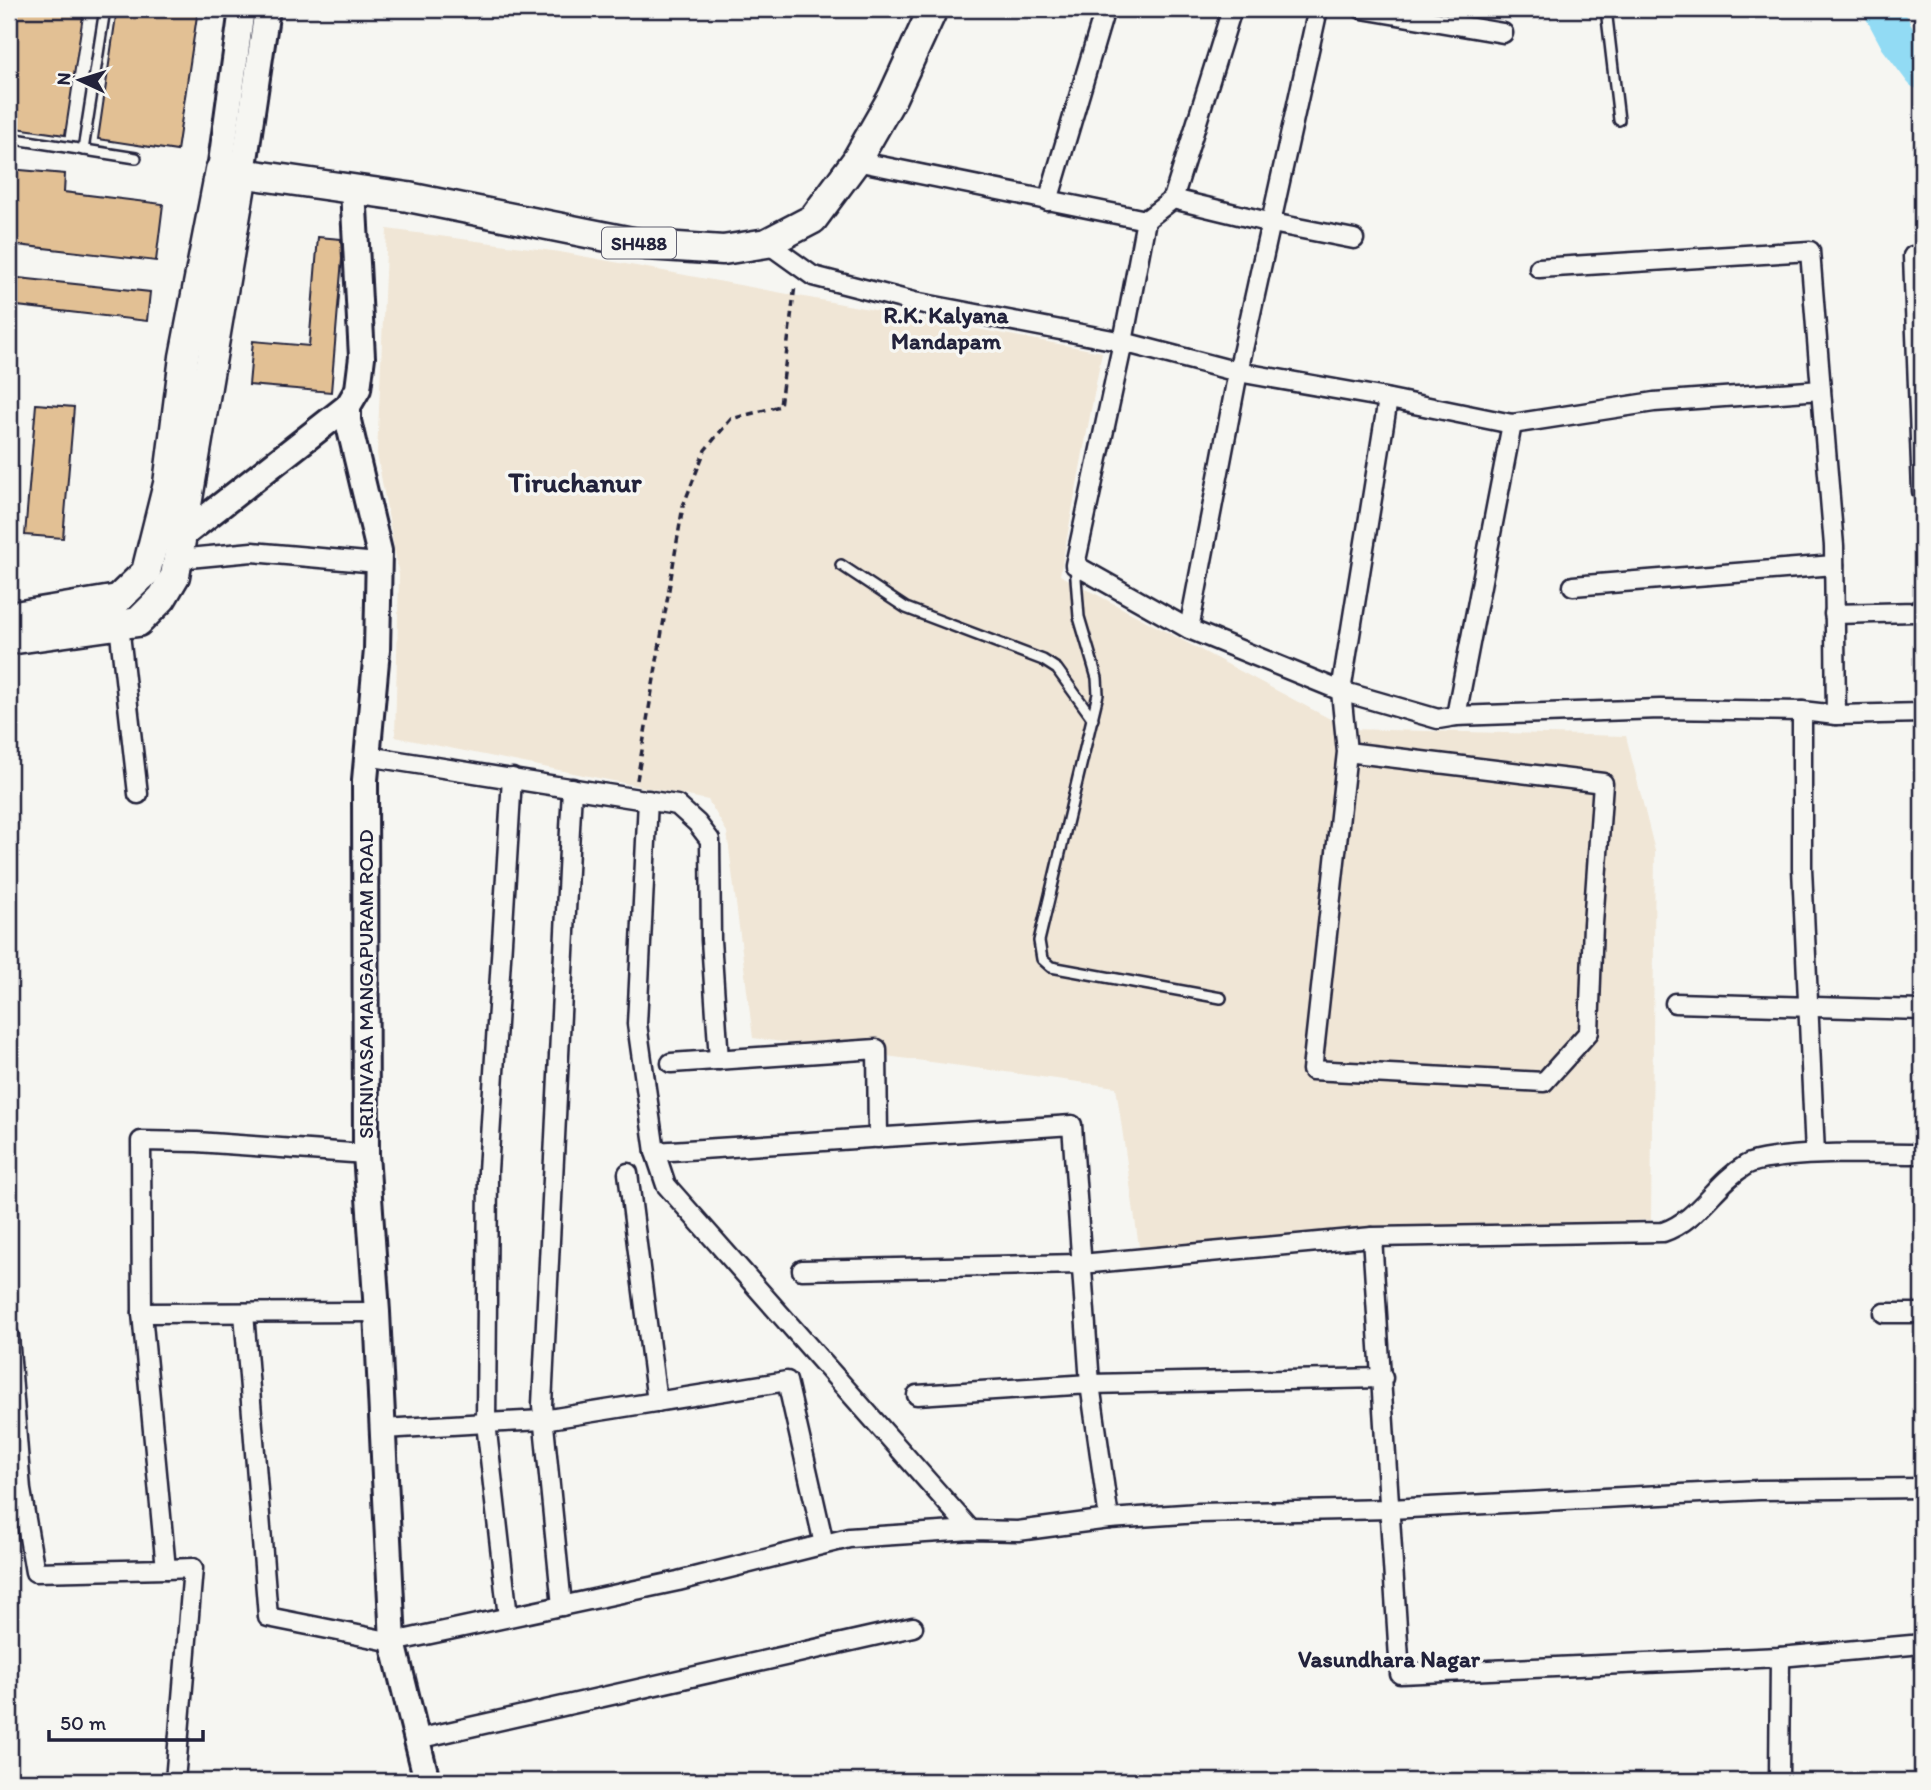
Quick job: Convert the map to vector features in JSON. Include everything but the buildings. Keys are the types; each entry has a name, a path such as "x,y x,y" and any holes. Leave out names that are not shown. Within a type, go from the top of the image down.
{"main road":[{"name":"SH488","path":"225,171 408,197 647,244 723,250 768,243 813,219 856,162 892,98 933,9"},
{"path":"9,640 138,622 162,598 175,576 225,171"},
{"path":"9,617 118,600 146,572 168,484 184,357 225,171"}],"street":[{"path":"225,171 242,9"},
{"path":"225,171 267,9"},
{"path":"1048,201 1105,9"},
{"path":"1232,9 1173,199 1146,220 1124,342 1076,565 1189,629 1341,691 1438,719 1456,716 1660,709 1802,711 1836,715 1922,713"},
{"path":"1189,629 1238,373 1318,9"},
{"path":"1362,9 1503,33"},
{"path":"856,162 1146,220"},
{"name":"SRINIVASA MANGAPURAM ROAD","path":"353,189 362,356 358,389 348,406 348,421 379,551 377,650 365,780 366,1154 377,1312 393,1642 427,1781"},
{"path":"1173,199 1354,239"},
{"path":"768,243 813,276 914,302 1124,342 1238,373 1512,424 1654,402 1821,390"},
{"path":"1539,268 1810,251 1834,565 1836,715"},
{"path":"1913,256 1922,491"},
{"path":"1347,752 1603,783 1589,1032 1544,1082 1312,1070 1347,752 1341,691 1388,399"},
{"path":"180,548 348,406"},
{"path":"1456,716 1512,424"},
{"path":"180,548 379,563"},
{"path":"1573,586 1834,565"},
{"path":"1834,614 1914,612 1922,607"},
{"path":"119,625 138,794"},
{"path":"1802,711 1802,868 1815,1154"},
{"path":"367,755 677,805 697,823 710,840 711,940 719,1060"},
{"path":"508,1617 486,1423 488,1171 512,778"},
{"path":"562,1606 543,1419 543,1391 572,788"},
{"path":"641,799 637,1024 655,1152 666,1185 971,1530"},
{"path":"1675,1003 1922,1010"},
{"path":"671,1063 877,1049 878,1138"},
{"path":"655,1152 1072,1125 1090,1384 1109,1519"},
{"path":"166,1569 142,1313 141,1141 197,1142 366,1154"},
{"path":"802,1270 1081,1264 1372,1237 1663,1232 1690,1219 1746,1165 1755,1161 1815,1154 1922,1154"},
{"path":"628,1173 657,1402"},
{"path":"1372,1237 1400,1674 1780,1657 1922,1644"},
{"path":"244,1312 268,1616 393,1642 678,1581 849,1538 971,1530 1018,1531 1109,1519 1199,1513 1390,1509 1759,1490 1922,1488"},
{"path":"142,1313 377,1312"},
{"path":"1884,1313 1922,1313"},
{"path":"9,1336 21,1490 35,1572 193,1568 175,1781"},
{"path":"916,1395 1090,1384 1383,1378"},
{"path":"383,1429 543,1419 787,1381 824,1544"},
{"path":"416,1739 913,1627"},
{"path":"1779,1781 1780,1657"}],"lane":[{"path":"83,150 105,9"},
{"path":"1605,9 1619,120"},
{"path":"9,138 136,158"},
{"path":"841,565 906,608 1043,660 1057,669 1093,719"},
{"path":"1076,565 1079,617 1097,678 1098,694 1039,940 1042,959 1051,967 1221,998"}],"path":[{"path":"641,799 683,506 705,450 731,419 780,406 798,265"}],"shaded area":[{"path":"387,229 560,252 1102,352 1060,575 1349,729 1626,736 1655,851 1651,1220 1139,1247 1116,1087 753,1038 727,832 708,800 395,737 399,575 377,454"}],"waterway":[{"path":"1882,9 1898,39 1922,71"}],"district":[{"name":"R.K. Kalyana Mandapam","path":"946,328"},
{"name":"Tiruchanur","path":"575,482"},
{"name":"Vasundhara Nagar","path":"1389,1659"}]}
